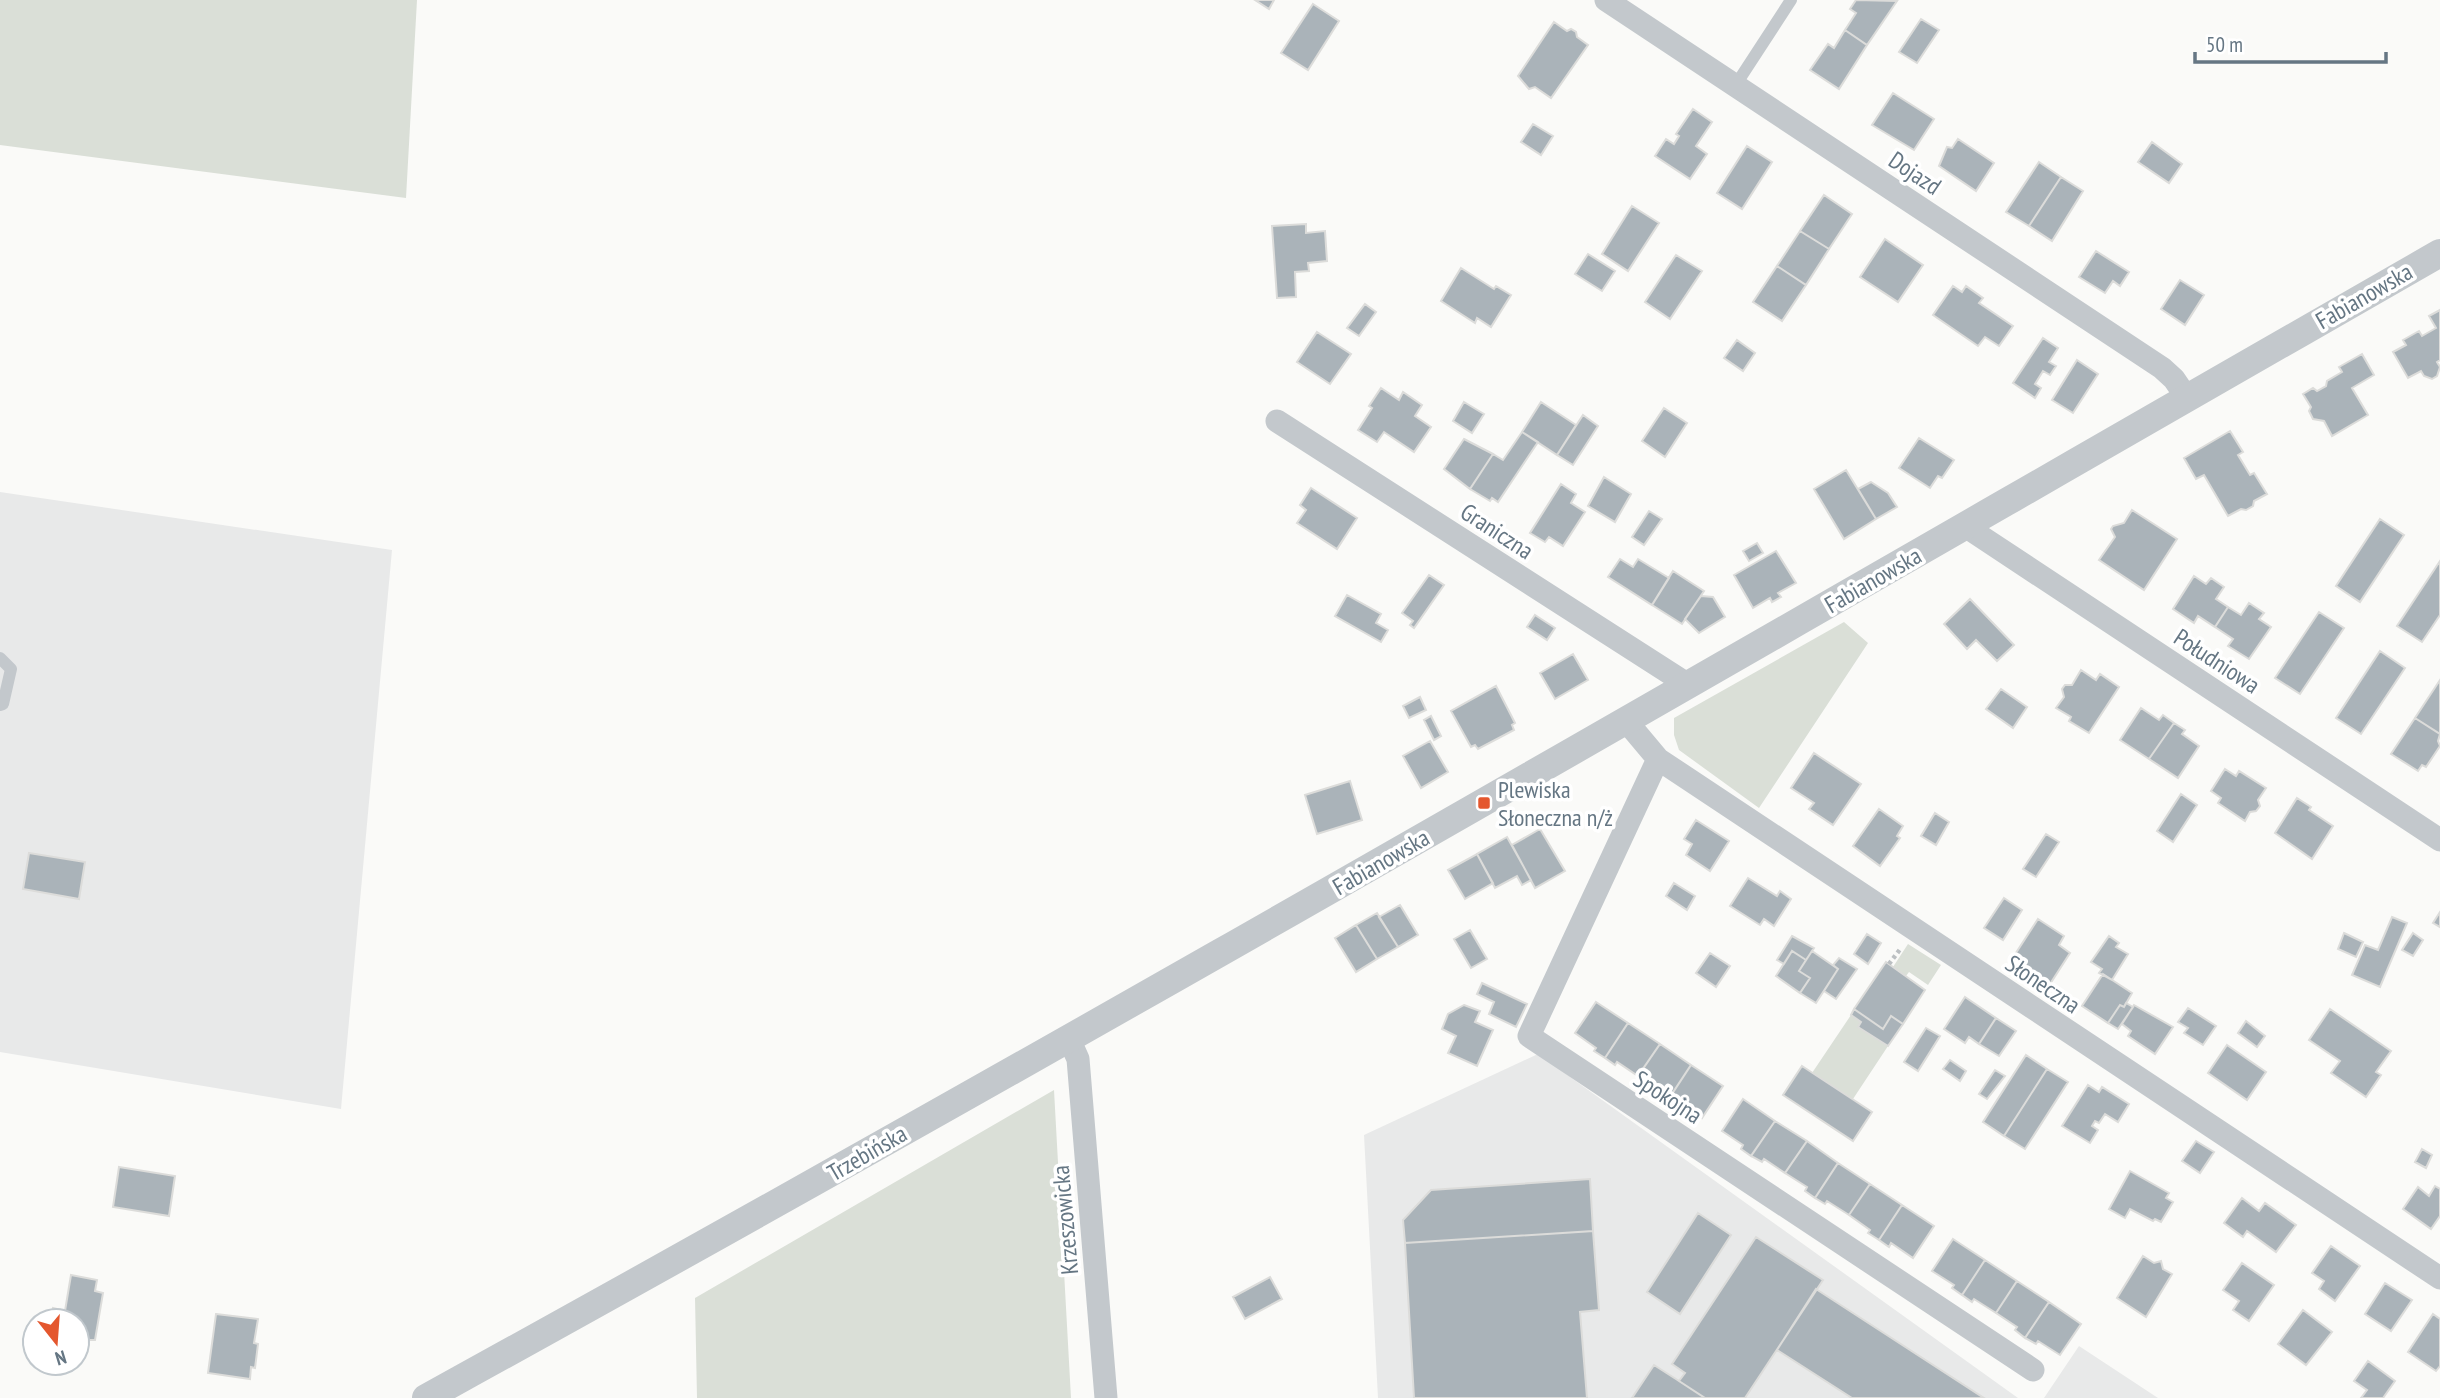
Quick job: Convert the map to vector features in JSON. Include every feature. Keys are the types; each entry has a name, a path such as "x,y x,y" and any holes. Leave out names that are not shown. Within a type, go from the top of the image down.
{"street":[{"name":"Dojazd","path":"1606,0 2162,368 2174,379 2187,398"},
{"name":"Fabianowska","path":"1305,905 1628,722 2440,253"},
{"name":"Graniczna","path":"1277,421 1690,686"},
{"name":"Południowa","path":"1965,526 2440,840"},
{"name":"Słoneczna","path":"1628,722 1658,760 2440,1278"},
{"name":"Spokojna","path":"1658,760 1529,1036 2033,1370"},
{"name":"Trzebińska","path":"426,1398 744,1223 1305,905"},
{"name":"Krzeszowicka","path":"1069,1039 1078,1059 1106,1398"}],"lane":[{"path":"1735,86 1791,0"},
{"path":"0,658 10,669 3,704 0,705"}],"path":[{"path":"1889,964 1895,956"}],"shaded area":[{"path":"0,0 417,0 406,198 0,145"},
{"path":"0,492 392,550 341,1109 0,1052"},
{"path":"1844,622 1868,643 1759,808 1679,750 1674,735 1674,718"},
{"path":"1908,944 1941,965 1928,985 1909,972 1906,976 1893,967"},
{"path":"1851,1015 1861,1022 1859,1027 1888,1046 1853,1099 1812,1073"},
{"path":"1538,1054 2018,1398 1378,1398 1364,1135"},
{"path":"1054,1090 1071,1398 697,1398 695,1298"},
{"path":"2079,1346 2158,1398 2044,1398"}],"building":[{"path":"1255,0 1274,0 1269,9"},
{"path":"1856,0 1897,1 1867,45 1845,30 1856,13 1850,9"},
{"path":"1313,4 1339,21 1308,70 1281,53"},
{"path":"1921,19 1939,30 1917,63 1899,52"},
{"path":"1554,22 1567,31 1571,29 1576,32 1577,37 1588,45 1551,98 1535,87 1529,89 1518,76"},
{"path":"1845,30 1867,45 1839,89 1810,70 1828,44 1834,48"},
{"path":"1893,93 1934,119 1914,150 1872,125"},
{"path":"1693,109 1712,122 1696,146 1707,154 1690,179 1655,156 1666,139 1674,144 1679,136 1676,134"},
{"path":"1533,124 1553,136 1541,155 1521,142"},
{"path":"1958,139 1994,163 1976,191 1939,166 1947,147 1952,148"},
{"path":"2152,142 2182,164 2169,183 2138,162"},
{"path":"1747,146 1772,162 1742,209 1717,193"},
{"path":"2039,162 2061,177 2029,226 2006,212"},
{"path":"2061,177 2083,191 2052,241 2029,226"},
{"path":"1824,195 1852,214 1829,249 1800,231"},
{"path":"1632,206 1659,223 1628,271 1602,254"},
{"path":"1306,224 1306,233 1325,231 1327,261 1308,263 1309,271 1295,272 1296,297 1277,298 1272,226"},
{"path":"1800,231 1829,249 1806,285 1777,266"},
{"path":"1885,239 1923,265 1898,302 1860,277"},
{"path":"2096,251 2129,272 2120,286 2113,281 2105,293 2079,277"},
{"path":"1588,254 1615,271 1602,291 1575,274"},
{"path":"1676,255 1702,271 1670,319 1645,302"},
{"path":"1777,266 1806,285 1782,321 1753,302"},
{"path":"1461,268 1494,289 1496,286 1511,295 1491,327 1477,318 1475,323 1441,301"},
{"path":"2180,280 2204,295 2185,325 2161,309"},
{"path":"1953,286 1962,292 1966,286 1983,298 1979,303 2013,326 1999,346 1985,337 1978,346 1933,315"},
{"path":"1365,304 1376,312 1359,336 1347,328"},
{"path":"2440,310 2440,360 2437,362 2440,367 2437,376 2432,379 2424,376 2421,371 2408,378 2393,352 2406,345 2403,340 2419,331 2422,336 2436,328 2429,316"},
{"path":"1317,332 1351,354 1330,384 1297,362"},
{"path":"2043,338 2058,348 2049,362 2056,366 2050,375 2043,371 2035,384 2041,388 2035,398 2013,383"},
{"path":"1737,340 1755,353 1743,371 1724,358"},
{"path":"2362,354 2374,375 2352,388 2368,415 2332,436 2324,421 2313,419 2309,411 2311,407 2303,394 2313,388 2317,391 2326,386 2327,381 2342,372 2339,367"},
{"path":"2077,360 2098,374 2073,413 2052,400"},
{"path":"1381,388 1399,400 1403,392 1422,405 1415,416 1431,427 1414,452 1384,432 1377,442 1358,430"},
{"path":"1464,402 1484,414 1472,433 1453,421"},
{"path":"1541,402 1576,425 1557,455 1522,432"},
{"path":"1664,408 1687,423 1665,457 1642,441"},
{"path":"1583,415 1598,426 1573,465 1557,455"},
{"path":"2230,431 2243,452 2238,455 2250,475 2254,473 2267,494 2254,501 2253,506 2246,510 2241,509 2228,516 2204,475 2196,479 2184,458"},
{"path":"1522,432 1538,442 1498,502 1492,498 1490,501 1470,489 1493,454 1503,460"},
{"path":"1919,438 1954,460 1942,478 1938,476 1930,488 1899,468"},
{"path":"1464,439 1493,454 1470,489 1444,469"},
{"path":"1846,470 1876,519 1844,539 1814,489"},
{"path":"1604,477 1631,494 1615,522 1588,506"},
{"path":"1871,482 1888,493 1897,507 1876,519 1858,489"},
{"path":"1561,484 1576,494 1571,503 1585,512 1563,546 1549,537 1545,542 1530,533"},
{"path":"1311,488 1357,518 1337,549 1297,523 1306,510 1300,505"},
{"path":"2132,510 2177,539 2144,590 2099,560 2115,537 2111,529 2124,523"},
{"path":"1649,511 1662,519 1644,545 1632,537"},
{"path":"2380,519 2404,535 2360,602 2336,586"},
{"path":"1757,543 1763,553 1749,561 1743,551"},
{"path":"1776,551 1796,583 1778,593 1781,597 1772,602 1770,598 1753,608 1734,575"},
{"path":"1620,559 1633,567 1638,559 1669,578 1652,605 1608,577"},
{"path":"2440,561 2440,615 2422,642 2397,626"},
{"path":"1673,571 1704,591 1682,624 1652,605"},
{"path":"1429,575 1444,585 1414,628 1410,625 1413,621 1402,613"},
{"path":"2194,576 2206,584 2211,578 2224,587 2216,599 2228,607 2215,627 2198,616 2194,623 2173,609"},
{"path":"1347,595 1381,614 1376,623 1388,630 1381,642 1335,616"},
{"path":"1701,596 1713,597 1725,617 1699,633 1685,619"},
{"path":"1970,599 2014,645 1997,661 1976,640 1967,649 1944,624"},
{"path":"2249,603 2264,613 2259,619 2271,627 2249,659 2228,646 2233,639 2215,627 2228,607 2241,615"},
{"path":"2319,612 2344,628 2300,694 2275,678"},
{"path":"1535,615 1555,628 1547,640 1527,627"},
{"path":"2380,651 2405,668 2361,734 2336,718"},
{"path":"1573,654 1588,680 1555,699 1540,673"},
{"path":"2081,670 2096,680 2100,674 2119,687 2089,733 2069,721 2071,717 2056,708 2064,697 2062,689 2065,685 2072,685"},
{"path":"2440,680 2440,734 2415,718"},
{"path":"1496,686 1515,723 1512,725 1514,730 1478,749 1475,745 1471,747 1451,711"},
{"path":"2001,689 2027,707 2013,728 1986,709"},
{"path":"1420,697 1426,710 1409,718 1403,706"},
{"path":"2141,708 2159,720 2163,715 2174,723 2149,759 2120,740"},
{"path":"1431,716 1441,736 1434,740 1424,720"},
{"path":"2415,718 2440,734 2440,746 2426,767 2422,765 2418,771 2391,754"},
{"path":"2174,723 2185,730 2182,734 2199,746 2178,778 2149,759"},
{"path":"1430,741 1448,772 1421,788 1403,756"},
{"path":"1814,753 1861,784 1833,825 1809,809 1814,803 1791,788"},
{"path":"2225,769 2236,776 2239,771 2266,788 2258,800 2260,806 2256,811 2250,812 2245,821 2218,803 2221,798 2211,791"},
{"path":"1350,781 1362,820 1317,834 1305,795"},
{"path":"2181,794 2197,805 2173,842 2157,831"},
{"path":"2297,798 2311,807 2309,810 2333,826 2312,859 2275,833"},
{"path":"1879,809 1903,826 1897,836 1900,838 1880,866 1853,846"},
{"path":"1935,813 1949,822 1936,845 1921,836"},
{"path":"1696,820 1729,841 1710,871 1686,855 1692,844 1684,839"},
{"path":"1540,829 1565,871 1535,888 1512,845"},
{"path":"2046,834 2059,842 2036,877 2023,869"},
{"path":"1507,837 1531,880 1522,885 1517,876 1495,888 1477,854"},
{"path":"29,853 85,862 79,899 23,889"},
{"path":"1477,854 1493,883 1465,899 1448,870"},
{"path":"1748,878 1777,896 1780,891 1791,899 1774,926 1764,919 1760,925 1730,906"},
{"path":"1674,883 1695,896 1687,910 1666,896"},
{"path":"2004,898 2022,910 2003,940 1984,928"},
{"path":"1400,905 1418,935 1398,947 1379,917"},
{"path":"2440,912 2440,927 2433,923"},
{"path":"1377,913 1398,947 1377,959 1356,925"},
{"path":"2392,917 2407,923 2380,987 2352,975 2365,945 2378,950"},
{"path":"2038,919 2064,936 2059,945 2070,953 2050,984 2012,959"},
{"path":"1356,925 1377,959 1356,972 1335,938"},
{"path":"1470,930 1487,959 1471,968 1454,939"},
{"path":"2344,933 2363,942 2356,957 2338,949"},
{"path":"2413,933 2423,940 2413,956 2402,950"},
{"path":"1867,934 1881,943 1868,964 1854,954"},
{"path":"1792,936 1814,948 1806,960 1792,951 1784,964 1777,960"},
{"path":"2109,936 2119,943 2116,947 2128,954 2112,980 2099,973 2102,969 2091,962"},
{"path":"1792,951 1806,960 1799,971 1810,978 1800,993 1776,976"},
{"path":"1812,951 1838,969 1816,1003 1800,993 1810,978 1799,971"},
{"path":"1710,953 1730,966 1716,987 1696,973"},
{"path":"1839,958 1857,969 1836,999 1824,991 1838,969 1833,965"},
{"path":"1886,962 1925,990 1903,1024 1891,1016 1883,1029 1854,1009"},
{"path":"2103,974 2132,993 2124,1007 2120,1005 2108,1023 2082,1006"},
{"path":"1482,983 1527,1004 1516,1027 1489,1014 1494,1002 1477,994"},
{"path":"1965,997 1996,1018 1979,1044 1969,1037 1965,1043 1944,1029"},
{"path":"1596,1002 1628,1023 1605,1058 1575,1033"},
{"path":"2126,1003 2133,1007 2118,1029 2108,1023 2120,1005 2124,1007"},
{"path":"1464,1005 1480,1011 1475,1022 1493,1030 1477,1066 1448,1053 1456,1036 1442,1029 1448,1014"},
{"path":"2134,1005 2173,1027 2155,1054 2128,1036 2131,1031 2122,1024"},
{"path":"2188,1008 2216,1026 2203,1045 2184,1033 2188,1028 2178,1022"},
{"path":"1854,1009 1883,1029 1891,1016 1903,1024 1888,1046 1858,1027 1861,1022 1851,1015"},
{"path":"2330,1009 2391,1051 2376,1072 2381,1075 2366,1097 2331,1073 2340,1061 2309,1040"},
{"path":"1996,1018 2016,1031 1999,1056 1979,1044"},
{"path":"2246,1021 2265,1036 2257,1047 2238,1033"},
{"path":"1628,1023 1660,1044 1638,1076 1617,1062 1615,1065 1605,1058"},
{"path":"1926,1028 1940,1036 1918,1071 1904,1062"},
{"path":"1660,1044 1691,1065 1668,1100 1658,1093 1660,1090 1638,1076"},
{"path":"2227,1045 2266,1072 2247,1100 2208,1073"},
{"path":"2026,1055 2047,1069 2004,1136 1983,1122"},
{"path":"1950,1060 1966,1071 1960,1081 1943,1069"},
{"path":"1691,1065 1723,1086 1702,1118 1681,1104 1678,1107 1668,1100"},
{"path":"1802,1066 1872,1112 1853,1141 1783,1095"},
{"path":"2047,1069 2068,1082 2025,1149 2004,1136"},
{"path":"1995,1070 2005,1076 1987,1099 1979,1094"},
{"path":"2088,1085 2099,1092 2102,1087 2129,1104 2118,1122 2105,1114 2099,1123 2095,1121 2092,1126 2098,1130 2090,1143 2062,1126"},
{"path":"1743,1099 1775,1121 1751,1156 1741,1149 1743,1145 1722,1131"},
{"path":"1775,1121 1807,1141 1785,1173 1764,1159 1762,1162 1751,1156"},
{"path":"1807,1141 1838,1163 1815,1198 1805,1191 1807,1187 1785,1173"},
{"path":"2196,1141 2214,1152 2200,1173 2182,1161"},
{"path":"2422,1149 2432,1155 2426,1168 2415,1162"},
{"path":"1838,1163 1870,1184 1849,1215 1827,1201 1825,1204 1815,1198"},
{"path":"119,1167 175,1176 169,1216 113,1207"},
{"path":"2130,1171 2169,1193 2166,1198 2173,1202 2161,1222 2155,1219 2153,1221 2130,1209 2125,1218 2109,1209"},
{"path":"1590,1179 1593,1231 1405,1243 1403,1220 1431,1190"},
{"path":"1870,1184 1902,1205 1879,1240 1849,1215"},
{"path":"2435,1186 2440,1189 2440,1216 2431,1229 2403,1209 2418,1187 2429,1196"},
{"path":"2242,1198 2259,1211 2265,1203 2296,1225 2276,1252 2247,1231 2243,1237 2224,1223"},
{"path":"1902,1205 1934,1226 1913,1258 1891,1243 1889,1247 1879,1240"},
{"path":"1698,1213 1731,1235 1680,1314 1647,1292"},
{"path":"1593,1231 1599,1310 1580,1312 1587,1398 1414,1398 1405,1243"},
{"path":"1756,1237 1823,1280 1745,1398 1705,1398 1679,1381 1685,1373 1672,1364"},
{"path":"1953,1239 1985,1260 1962,1295 1952,1288 1954,1285 1932,1271"},
{"path":"2331,1246 2360,1266 2335,1301 2319,1289 2324,1281 2312,1273"},
{"path":"2143,1256 2154,1263 2161,1261 2163,1269 2172,1274 2146,1317 2117,1298"},
{"path":"1985,1260 2017,1281 1996,1313 1962,1295"},
{"path":"2242,1263 2274,1285 2249,1321 2233,1310 2239,1301 2223,1290"},
{"path":"71,1275 97,1280 95,1291 103,1293 95,1340 91,1340 91,1307 66,1307"},
{"path":"1270,1277 1282,1299 1245,1319 1233,1297"},
{"path":"2017,1281 2049,1302 2025,1338 2015,1330 2017,1327 1996,1313"},
{"path":"2385,1283 2412,1300 2391,1331 2365,1314"},
{"path":"1816,1289 1984,1398 1852,1398 1777,1350"},
{"path":"2049,1302 2081,1324 2060,1355 2038,1341 2036,1344 2025,1338"},
{"path":"2303,1310 2332,1332 2306,1365 2278,1344"},
{"path":"216,1314 258,1319 254,1343 258,1344 255,1368 251,1367 250,1379 208,1373"},
{"path":"2433,1314 2440,1319 2440,1366 2436,1371 2408,1352"},
{"path":"2368,1361 2395,1381 2383,1398 2361,1398 2367,1390 2354,1381"},
{"path":"1654,1365 1679,1381 1705,1398 1632,1398"}],"place":[{"name":"Plewiska Słoneczna n/ż","path":"1484,803"}]}
